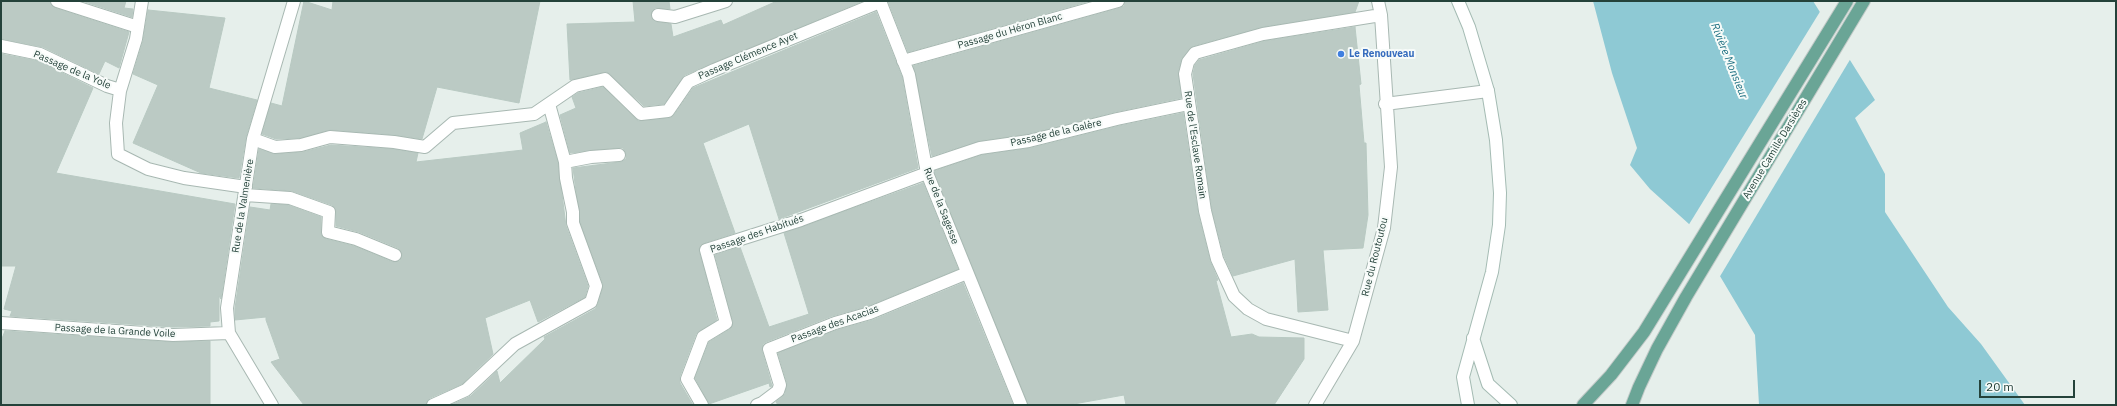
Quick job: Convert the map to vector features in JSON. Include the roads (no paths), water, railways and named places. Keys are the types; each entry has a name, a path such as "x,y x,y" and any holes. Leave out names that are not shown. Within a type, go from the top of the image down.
{"main road":[{"name":"Avenue Camille Darsières","path":"1583,405 1611,375 1644,332 1847,1"},
{"name":"Avenue Camille Darsières","path":"1632,405 1657,349 1686,297 1862,6"}],"street":[{"path":"57,1 138,27"},
{"path":"142,1 138,27 120,90 116,123 118,154 148,169 245,191 290,198 329,212 328,232 356,239 395,255"},
{"name":"Rue de la Valmenière","path":"272,405 229,333 227,308 253,139 294,1"},
{"path":"658,15 675,17 726,1"},
{"name":"Passage du Héron Blanc","path":"903,61 1118,1"},
{"name":"Rue du Routoutou","path":"1315,405 1353,341 1384,228 1391,168 1381,15 1378,1"},
{"path":"1458,1 1469,27 1488,91 1496,140 1500,193 1499,226 1492,272 1463,377 1468,405"},
{"name":"Passage Clémence Ayet","path":"253,139 275,147 301,145 330,137 394,142 425,147 453,123 534,114 576,86 605,80 641,114 668,110 688,82 880,2"},
{"name":"Rue de la Sagesse","path":"880,2 909,75 926,170 1021,405"},
{"name":"Rue de l'Esclave Romain","path":"1353,341 1266,319 1248,309 1234,296 1217,260 1205,211 1185,74 1188,62 1195,53 1263,34 1381,15"},
{"name":"Passage de la Yole","path":"1,46 40,54 107,86 120,90"},
{"path":"1386,104 1488,91"},
{"path":"433,405 466,390 515,344 591,302 596,286 573,223 573,212 566,178 565,162 549,104"},
{"name":"Passage de la Galère","path":"926,170 980,148 1029,141 1117,119 1189,104"},
{"path":"565,162 591,157 619,155"},
{"name":"Passage des Habitués","path":"702,405 687,379 703,337 726,323 706,250 801,220 926,170"},
{"name":"Passage des Acacias","path":"757,405 778,391 780,385 768,349 835,323 870,313 967,273"},
{"name":"Passage de la Grande Voile","path":"1,323 173,335 229,333"},
{"path":"1474,338 1488,384 1511,405"}],"water":[{"name":"Rivière Monsieur","path":"1593,1 1813,1 1875,100 1855,118 1885,174 1885,212 1948,307 1981,344 2025,405 1759,405 1755,335 1689,224 1650,189 1630,165 1637,148 1612,73"}],"place":[{"name":"Le Renouveau","path":"1341,54"}]}
